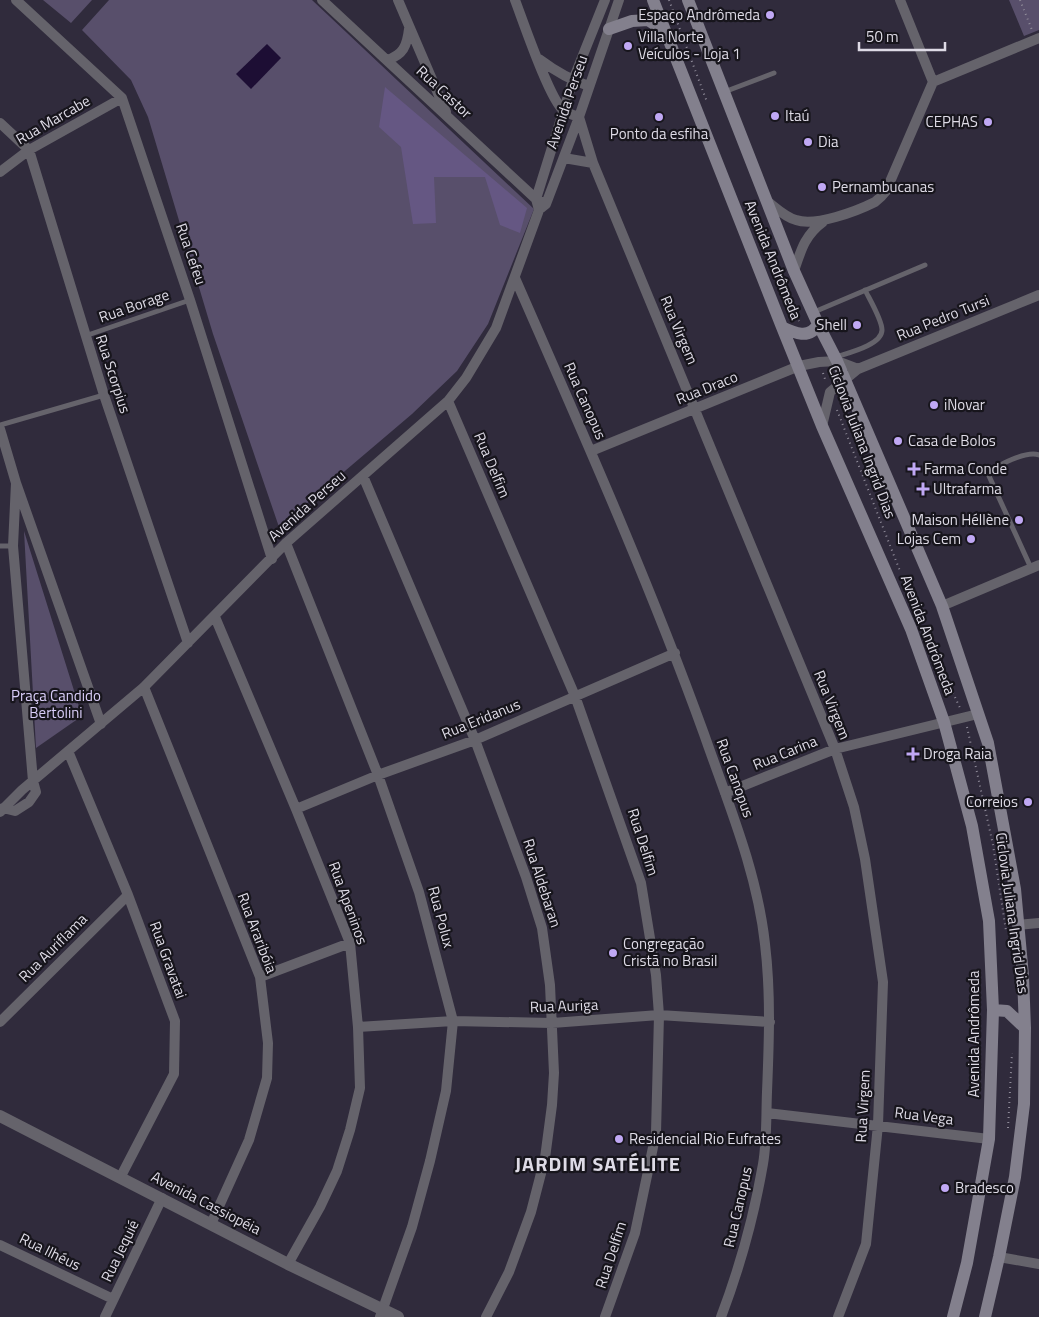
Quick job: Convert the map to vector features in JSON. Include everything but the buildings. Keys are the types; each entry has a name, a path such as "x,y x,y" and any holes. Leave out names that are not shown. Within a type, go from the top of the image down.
{"main road":[{"name":"Avenida Andrômeda","path":"652,0 822,426 911,629 944,722 972,826 989,922 993,1010 989,1139 967,1263 954,1317"},
{"name":"Avenida Andrômeda","path":"688,0 794,271 837,359 942,606 988,743 1014,889 1011,928 1023,976 1025,1028 1024,1104 1015,1177 985,1317"},
{"path":"609,29 632,21 648,20 665,31"},
{"path":"782,327 795,334 805,334 816,329 816,318"},
{"path":"993,1010 1007,1011 1025,1028"}],"street":[{"name":"Rua Cefeu","path":"16,0 122,98 190,300 272,559"},
{"name":"Rua Castor","path":"322,0 540,204"},
{"path":"398,0 448,116"},
{"path":"515,0 545,80 564,111 579,117"},
{"name":"Avenida Perseu","path":"33,781 144,687 286,543 448,401 466,378 496,328 515,278 540,204 573,80 605,0"},
{"name":"Avenida Perseu","path":"540,204 564,158 619,0"},
{"path":"900,0 933,82"},
{"path":"387,60 396,57 403,51 408,43 409,28"},
{"path":"767,201 788,217 798,221 813,222 826,220 876,201 886,191 933,82 1036,35"},
{"path":"538,59 554,70 589,86"},
{"name":"Rua Marcabe","path":"0,172 29,150 122,98"},
{"name":"Rua Virgem","path":"579,117 593,163 834,750 854,807 865,859 883,982 878,1125 866,1244 838,1317"},
{"path":"0,123 29,150"},
{"name":"Rua Scorpius","path":"29,150 104,395 188,643"},
{"path":"564,158 593,163"},
{"path":"794,271 802,247 812,230 826,220"},
{"name":"Rua Canopus","path":"515,278 591,451 675,653 743,843 755,890 765,944 770,1022 764,1161 751,1226 722,1317"},
{"name":"Rua Pedro Tursi","path":"830,392 858,369 1039,295"},
{"path":"837,359 858,369"},
{"name":"Rua Draco","path":"591,451 799,366 837,359"},
{"path":"822,426 830,392"},
{"name":"Rua Delfim","path":"448,401 575,696 641,883 656,975 659,1015 656,1133 636,1233 605,1317"},
{"path":"0,429 16,484 101,724"},
{"name":"Rua Aldebaran","path":"363,476 475,740 526,877 542,928 550,984 554,1073 545,1158 531,1212 509,1272 486,1317"},
{"path":"2,810 15,810 29,802 36,792 33,781 13,546 16,484"},
{"name":"Rua Polux","path":"286,543 378,775 419,892 453,1021 446,1091 430,1161 412,1227 381,1314"},
{"path":"942,606 1035,567"},
{"name":"Rua Apeninos","path":"214,617 296,809 350,942 358,1027 360,1088 350,1130 337,1171 288,1264"},
{"name":"Rua Eridanus","path":"296,809 378,775 475,740 675,653"},
{"name":"Rua Araribóia","path":"144,687 260,977 268,1043 267,1078 249,1140 211,1224"},
{"name":"Rua Carina","path":"725,793 834,750 978,714"},
{"name":"Rua Gravatai","path":"68,752 128,895 175,1021 174,1074 120,1178"},
{"name":"Rua Auriflama","path":"0,1022 128,895"},
{"path":"1011,928 1039,923"},
{"path":"260,977 350,942"},
{"name":"Rua Auriga","path":"358,1027 453,1021 552,1023 659,1015 770,1022"},
{"name":"Rua Vega","path":"766,1113 989,1139"},
{"name":"Avenida Cassiopéia","path":"0,1116 162,1198 381,1314 398,1317"},
{"name":"Rua Jequié","path":"105,1317 162,1198"},
{"name":"Rua Ilhéus","path":"0,1245 113,1299"},
{"path":"999,1257 1039,1264"}],"lane":[{"path":"724,92 774,73"},
{"path":"816,318 865,290 925,265"},
{"path":"837,359 878,340 881,334 880,322 865,290"},
{"name":"Rua Borage","path":"85,336 190,300"},
{"path":"0,425 104,395"},
{"path":"1035,567 989,476 995,468 1021,456 1031,453 1039,455"},
{"path":"0,546 13,546"}],"path":[{"path":"669,0 709,107"},
{"path":"1020,0 1036,35"},
{"path":"751,214 805,334"},
{"name":"Ciclovia Juliana Ingrid Dias","path":"819,362 830,392"},
{"name":"Ciclovia Juliana Ingrid Dias","path":"837,411 902,576"},
{"name":"Ciclovia Juliana Ingrid Dias","path":"928,638 964,716 1011,928"},
{"path":"1008,1134 1012,1045"}],"green space":[{"path":"43,0 92,0 71,23"},
{"path":"109,0 312,0 534,209 488,324 457,371 412,414 279,527 213,334 148,117 131,80 82,30"},
{"path":"1009,0 1039,0 1039,30 1024,36"},
{"name":"Praça Candido Bertolini","path":"24,531 82,716 36,748"}],"shaded area":[{"path":"267,44 281,58 251,89 236,74"},
{"path":"385,87 527,208 520,233 500,225 485,177 434,177 436,223 413,224 401,147 379,127"}],"place":[{"name":"Espaço Andrômeda","path":"770,15"},
{"name":"Villa Norte Veículos - Loja 1","path":"628,46"},
{"name":"Itaú","path":"775,116"},
{"name":"Ponto da esfiha","path":"659,117"},
{"name":"CEPHAS","path":"988,122"},
{"name":"Dia","path":"808,142"},
{"name":"Pernambucanas","path":"822,187"},
{"name":"Shell","path":"857,325"},
{"name":"iNovar","path":"934,405"},
{"name":"Casa de Bolos","path":"898,441"},
{"name":"Farma Conde","path":"914,469"},
{"name":"Ultrafarma","path":"923,489"},
{"name":"Maison Héllène","path":"1019,520"},
{"name":"Lojas Cem","path":"971,539"},
{"name":"Droga Raia","path":"913,754"},
{"name":"Correios","path":"1028,802"},
{"name":"Congregação Cristã no Brasil","path":"613,953"},
{"name":"Residencial Rio Eufrates","path":"619,1139"},
{"name":"Bradesco","path":"945,1188"}],"district":[{"name":"JARDIM SATÉLITE","path":"598,1164"}]}
